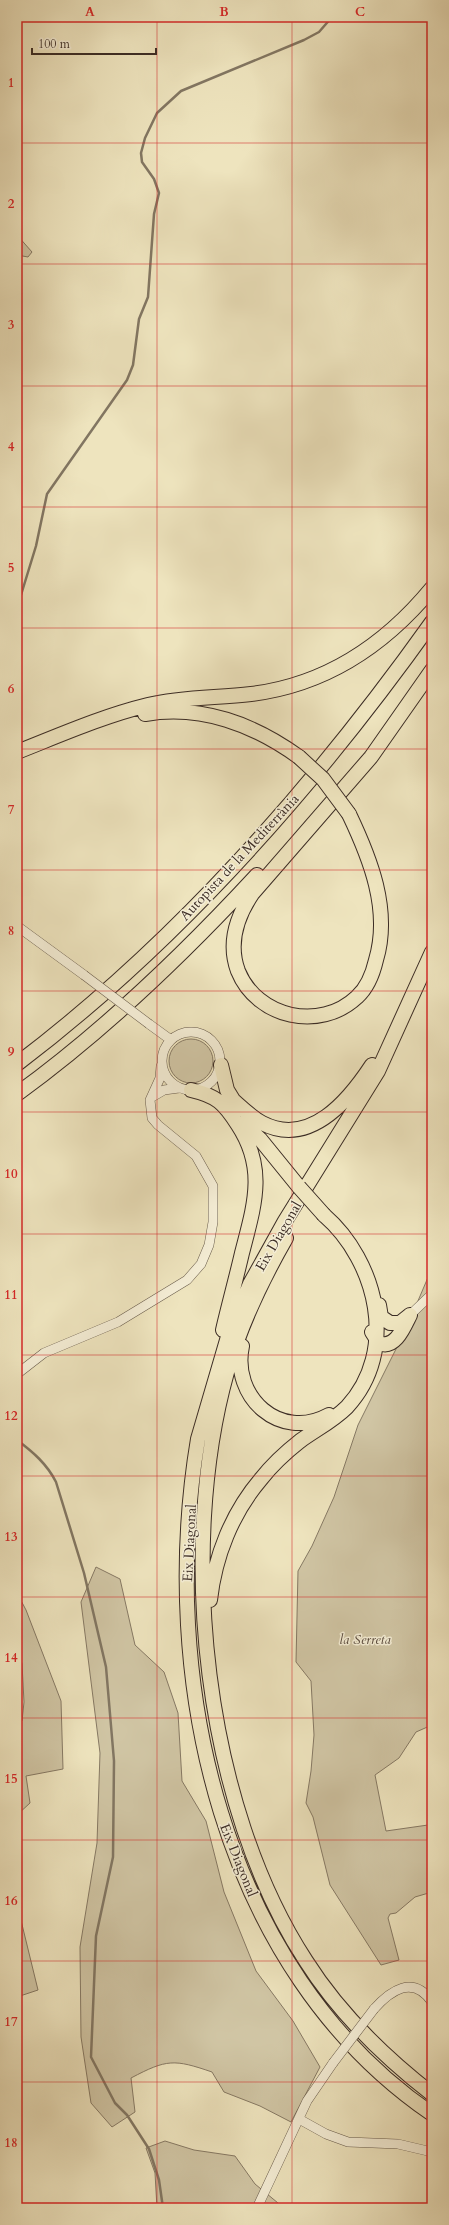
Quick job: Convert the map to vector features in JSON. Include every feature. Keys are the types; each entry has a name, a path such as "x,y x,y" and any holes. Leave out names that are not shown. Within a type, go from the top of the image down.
{"highway":[{"path":"17,752 104,717 150,705 186,699 252,694 306,681 346,663 373,647 408,617 432,588"},
{"name":"Autopista de la Mediterrània","path":"17,1064 84,1010 131,968 240,859 337,747 432,622"},
{"name":"Autopista de la Mediterrània","path":"17,1094 62,1059 136,995 229,904 349,769 432,662"},
{"path":"17,759 113,721 151,713 182,712 209,715 244,725 272,738 299,757 323,779 349,814 367,852 376,881 379,906 379,942 372,972 358,997 335,1012 318,1016 304,1017 279,1012 257,999 242,979 234,955 233,938 239,916 252,894 371,757 432,670"},
{"name":"Eix Diagonal","path":"432,952 404,1018 364,1096 285,1221 250,1284 227,1340 198,1440 188,1539 186,1599 187,1630 198,1721 222,1816 253,1896 281,1950 315,2000 356,2048 385,2077 432,2114"},
{"name":"Eix Diagonal","path":"432,974 399,1044 280,1248 246,1321 227,1373 213,1437 202,1551 204,1614 211,1674 223,1749 232,1790 253,1856 275,1907 305,1961 342,2010 384,2054 432,2094"},
{"path":"186,1090 209,1094 230,1104 254,1119 272,1127 293,1129 313,1124 328,1116 351,1094 404,1018"},
{"path":"198,1440 203,1405 253,1210 256,1185 252,1152 230,1104 221,1065"},
{"path":"230,1104 349,1243 363,1275 370,1301 373,1335 376,1340 386,1344 395,1340"},
{"path":"260,1291 241,1351 242,1382 252,1399 266,1412 288,1422 307,1422 325,1417 337,1408 352,1392 359,1376 364,1359 367,1335 363,1275"},
{"path":"363,1275 376,1290 380,1313 384,1319 390,1323 397,1324 410,1315"},
{"path":"211,1674 209,1623 211,1592 219,1555 232,1523 249,1494 272,1466 300,1441 339,1414 350,1403 364,1381 395,1340 410,1315"},
{"path":"364,1381 372,1361 376,1340"}],"street":[{"path":"17,926 170,1040"},
{"path":"17,1374 44,1353 118,1322 188,1280 201,1264 209,1245 213,1222 213,1186 196,1156 154,1120 150,1108 150,1100 160,1078 164,1049 170,1040 180,1033 188,1032 204,1034 215,1044 219,1051 221,1065 217,1076 211,1083 207,1086 186,1090 172,1088 164,1090 150,1100"},
{"path":"162,1066 168,1080 186,1090"},
{"path":"410,1315 432,1294"},
{"path":"257,2208 307,2101 332,2063 374,2009 386,1995 400,1988 420,1991 432,2002"},
{"path":"299,2119 326,2134 348,2142 398,2144 432,2152"}],"green space":[{"path":"17,235 32,252 28,257 17,255"},
{"path":"187,1039 195,1039 200,1040 207,1045 212,1052 212,1070 207,1077 200,1082 187,1083 179,1080 172,1073 169,1065 169,1057 172,1049 179,1042"},
{"name":"la Serreta","path":"432,1268 432,1725 416,1732 399,1758 375,1775 386,1831 428,1825 432,1829 432,1892 415,1897 396,1913 390,1914 388,1918 399,1960 381,1965 330,1885 313,1817 306,1803 311,1771 314,1735 311,1681 296,1662 298,1571 312,1546 334,1497 358,1425 406,1329"},
{"path":"96,1567 120,1579 135,1645 164,1672 178,1713 182,1781 206,1821 224,1892 256,1971 293,2021 320,2067 291,2122 260,2106 224,2092 212,2072 179,2063 162,2064 131,2078 135,2112 112,2127 91,2103 81,2037 80,1947 97,1843 100,1753 81,1602"},
{"path":"17,1593 26,1610 61,1701 63,1769 26,1776 30,1803 17,1815 17,1724 22,1721 24,1702 22,1664 17,1646"},
{"path":"17,1904 38,1990 20,1996 17,1980"},
{"path":"165,2141 194,2150 235,2156 255,2184 278,2203 279,2208 157,2208 155,2173 146,2148"}],"waterway":[{"path":"17,608 36,546 47,494 127,380 133,365 139,319 148,297 154,214 159,193 154,179 142,162 141,153 145,138 157,113 181,91 304,40 319,32 332,17"},
{"path":"17,1440 39,1459 56,1482 84,1573 106,1667 114,1761 113,1857 96,1936 91,2057 115,2103 127,2115 149,2149 159,2180 163,2208"}]}
